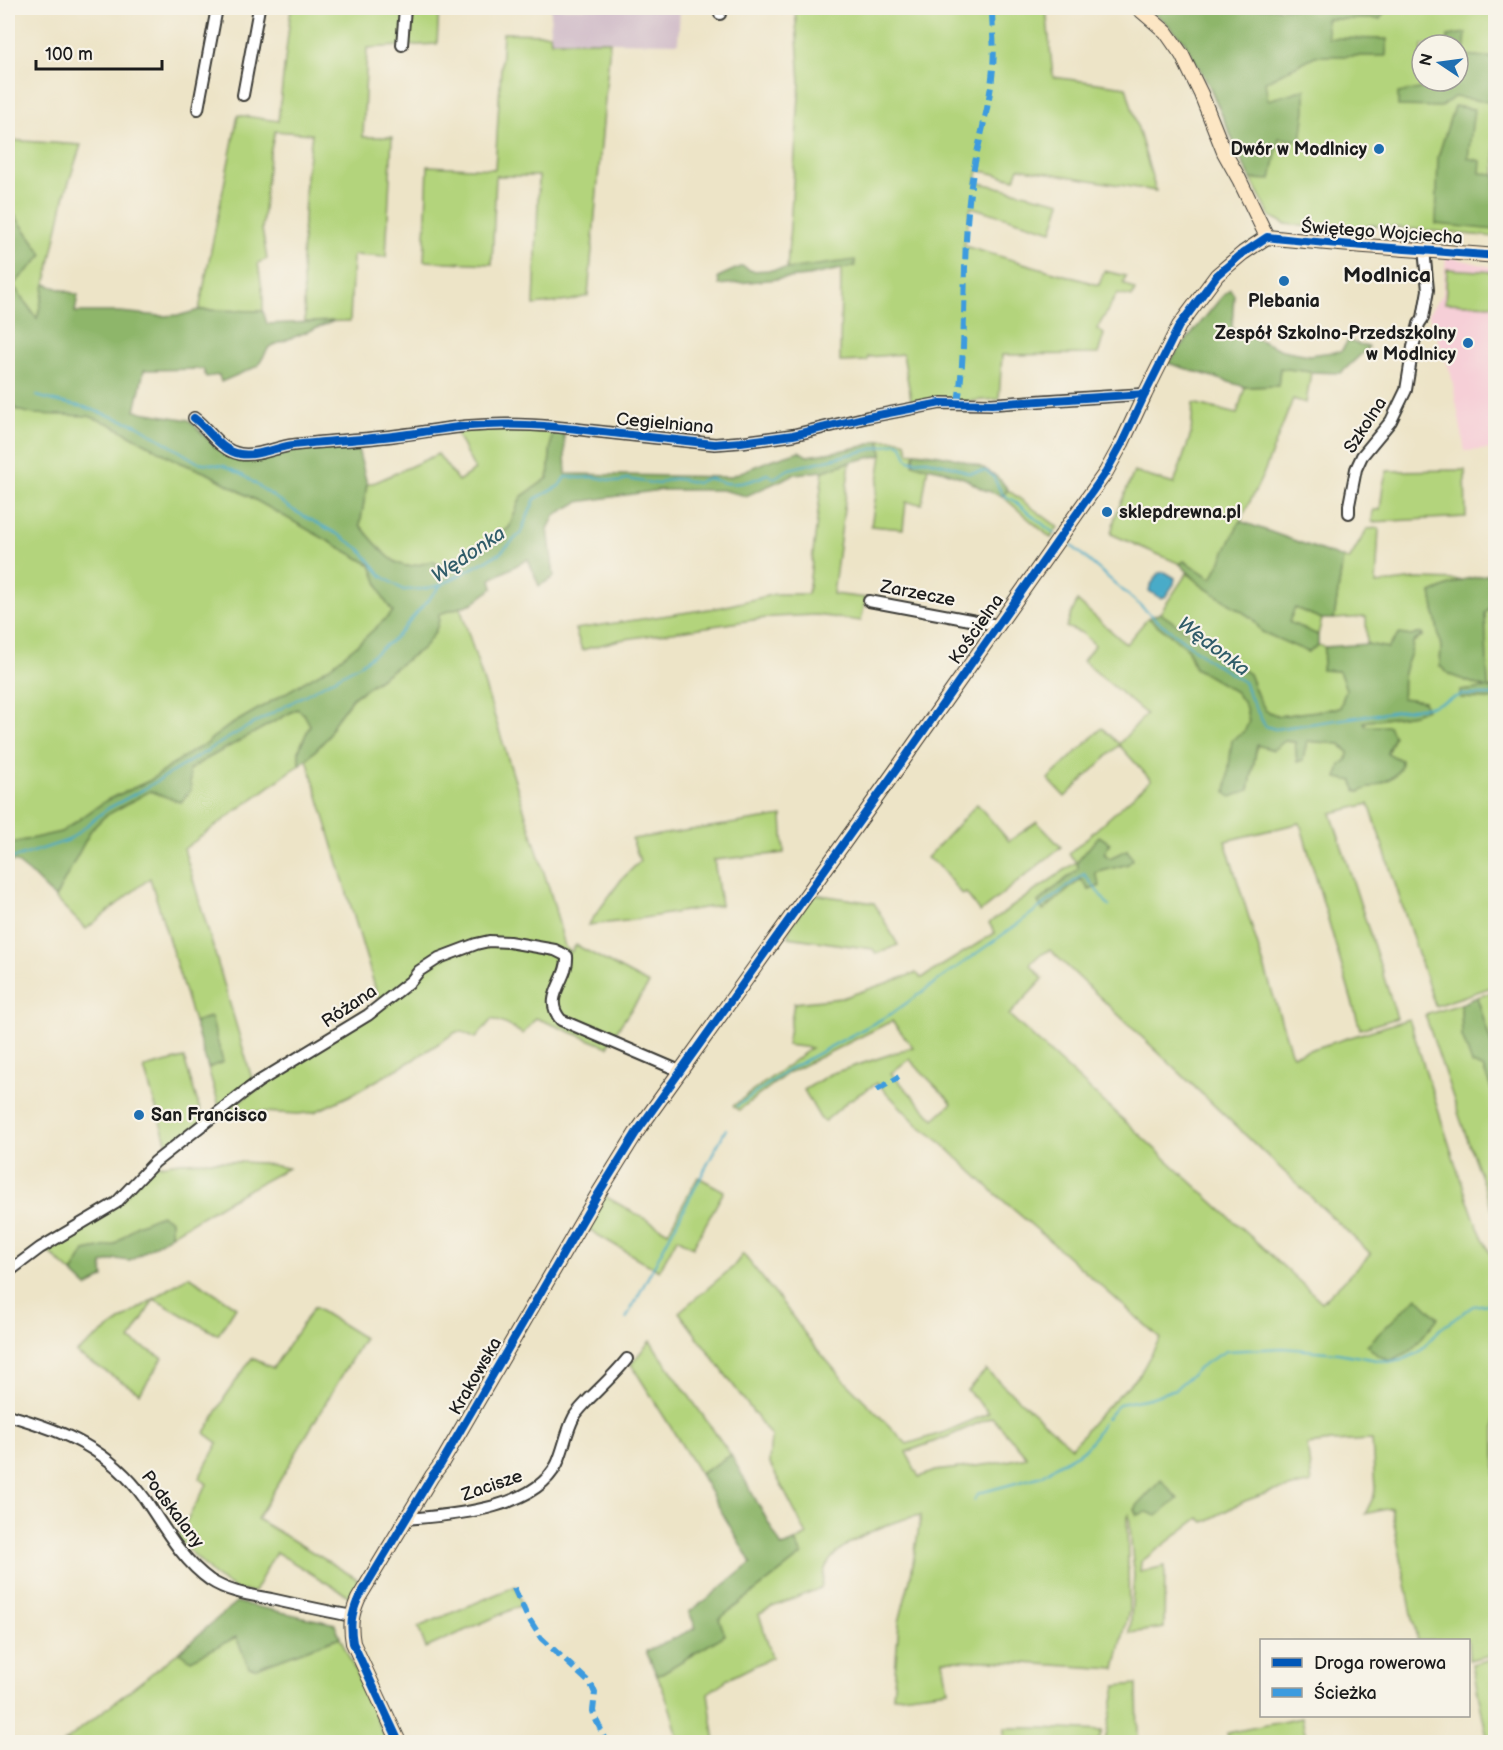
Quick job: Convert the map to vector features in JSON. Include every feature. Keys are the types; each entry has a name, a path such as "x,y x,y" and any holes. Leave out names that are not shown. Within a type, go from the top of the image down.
{"street":[{"path":"198,109 217,8"},
{"path":"243,95 259,8"},
{"path":"402,45 405,8"},
{"path":"1138,8 1166,32 1182,55 1201,94 1224,152 1267,237"},
{"name":"Świętego Wojciecha","path":"1267,237 1353,246 1424,249 1496,256"},
{"name":"Kościelna","path":"703,1038 894,773 1106,472 1179,326 1217,275 1267,237"},
{"name":"Szkolna","path":"1349,513 1356,469 1362,456 1391,421 1406,390 1413,347 1419,324 1423,318 1428,291 1424,249"},
{"name":"Cegielniana","path":"194,418 227,450 241,454 260,453 288,446 506,423 715,444 800,434 868,417 941,403 992,404 1145,394"},
{"name":"Zarzecze","path":"869,601 997,625"},
{"name":"Różana","path":"8,1272 40,1248 116,1203 155,1161 258,1082 368,1015 411,981 419,971 439,958 476,944 489,941 508,942 555,950 567,956 568,963 555,994 554,1006 561,1020 680,1071"},
{"name":"Krakowska","path":"399,1743 353,1643 350,1626 358,1599 441,1464 616,1163 703,1038"},
{"name":"Zacisze","path":"407,1519 457,1515 481,1510 510,1501 533,1490 547,1478 556,1465 575,1414 627,1359"},
{"name":"Podskalany","path":"8,1415 31,1421 72,1438 117,1466 143,1497 176,1545 205,1576 219,1586 352,1616"}],"shaded area":[{"path":"551,8 680,8 678,43 550,41"},
{"name":"Zespół Szkolno-Przedszkolny w Modlnicy","path":"1446,256 1495,268 1495,449 1465,451 1451,374 1428,313 1443,295"}],"green space":[{"path":"291,8 439,8 437,44 367,48 363,137 392,137 386,257 353,255 350,321 305,322 302,260 306,176 312,134 275,131 269,158 262,229 267,259 258,263 263,311 199,310 238,115 278,121"},
{"path":"795,8 1046,8 1053,77 1126,87 1156,191 1019,168 1015,179 978,170 976,182 1061,202 1052,231 971,207 964,246 1099,285 1104,271 1126,276 1123,283 1135,290 1132,297 1117,294 1097,329 1104,334 1098,354 1002,355 999,399 912,405 903,354 868,357 867,361 840,362 841,269 855,266 787,269 800,82"},
{"path":"1147,8 1387,8 1380,19 1326,19 1328,38 1387,39 1386,56 1315,56 1265,82 1268,100 1305,89 1301,141 1279,138 1271,180 1251,179 1211,89 1184,41"},
{"path":"1305,8 1495,8 1495,237 1370,225 1365,227 1362,233 1285,224 1270,216 1240,157 1207,81"},
{"path":"503,33 550,34 551,41 610,41 588,296 569,301 534,305 539,176 496,176 492,264 424,261 428,166 495,169"},
{"path":"1470,56 1495,58 1495,103 1454,97 1441,107 1398,106 1398,93 1410,91 1410,93 1470,93"},
{"path":"1454,106 1474,109 1468,158 1481,161 1480,173 1495,174 1495,230 1436,224 1438,157"},
{"path":"8,140 81,145 65,194 38,320 13,285 43,255 8,206"},
{"path":"8,206 43,255 13,285 37,319 45,284 78,295 75,312 120,312 161,316 181,315 199,310 263,311 267,324 334,321 269,347 258,366 221,382 219,375 206,377 203,369 144,370 135,411 189,420 231,458 246,461 290,449 365,443 366,447 358,449 367,484 360,525 387,555 406,566 435,561 436,565 470,553 509,528 521,497 548,478 552,432 564,433 566,474 729,477 799,451 807,456 864,446 880,440 882,455 823,471 795,474 746,496 722,490 660,490 578,502 555,515 548,529 554,577 539,586 528,559 491,579 493,588 473,603 439,614 432,637 423,648 352,698 334,723 328,737 299,765 299,750 310,725 304,714 297,709 189,770 191,790 181,802 150,791 105,816 91,830 55,898 15,861 8,863 8,844 61,832 107,800 149,781 191,752 207,744 229,726 330,667 393,612 383,598 371,565 209,474 177,461 110,424 88,416 33,414 17,410 8,399"},
{"path":"855,260 855,266 808,276 719,285 718,277 742,266 752,271"},
{"path":"1447,269 1495,272 1495,305 1445,303"},
{"path":"1230,289 1234,295 1232,328 1282,350 1309,355 1341,351 1348,341 1369,347 1341,373 1280,368 1278,386 1245,387 1168,363"},
{"path":"1280,368 1311,372 1306,403 1293,399 1263,475 1212,579 1184,561 1180,564 1111,534 1115,517 1134,472 1174,484 1191,434 1193,403 1237,414 1245,387 1278,386"},
{"path":"8,399 59,414 88,415 110,424 177,461 209,474 371,565 383,598 393,612 330,667 229,726 207,744 191,752 149,781 107,800 61,832 8,844"},
{"path":"491,429 552,432 548,478 521,497 509,528 470,553 436,565 434,561 406,566 393,560 360,525 367,484 438,454 458,481 475,470 455,431"},
{"path":"880,440 900,440 906,443 909,453 915,452 913,464 928,466 922,504 906,502 903,529 871,526 882,455"},
{"path":"915,452 948,457 982,467 1002,481 1008,490 1002,496 941,470 913,464"},
{"path":"850,462 833,594 866,598 861,621 816,615 773,617 619,640 582,650 575,629 722,607 775,594 808,594 823,471"},
{"path":"1465,470 1466,517 1372,522 1373,510 1380,510 1387,471"},
{"path":"1008,490 1058,527 1051,538 1002,496"},
{"path":"1240,521 1343,558 1334,619 1322,619 1295,608 1289,622 1318,635 1318,645 1308,652 1262,632 1252,618 1202,586 1180,564 1184,561 1212,579"},
{"path":"1379,528 1376,584 1416,579 1462,580 1431,593 1441,647 1440,666 1488,688 1485,613 1495,603 1495,688 1461,691 1460,698 1495,699 1495,986 1435,1006 1369,804 1331,813 1397,1018 1360,1029 1300,823 1225,841 1293,1055 1409,1019 1459,1175 1476,1223 1495,1264 1495,1654 1470,1660 1470,1639 1417,1639 1391,1508 1365,1514 1375,1489 1372,1440 1332,1442 1307,1445 1312,1483 1270,1492 1245,1501 1204,1522 1199,1518 1141,1562 1140,1572 1165,1566 1164,1628 1130,1633 1134,1576 1129,1515 1127,1519 1129,1611 1115,1669 943,1660 948,1690 893,1697 899,1622 911,1575 921,1515 883,1526 844,1547 827,1565 821,1588 759,1614 772,1657 728,1679 708,1693 715,1742 678,1742 670,1709 657,1676 725,1635 719,1619 802,1555 795,1542 807,1535 769,1462 771,1436 679,1312 733,1267 743,1254 840,1376 907,1444 945,1432 989,1413 967,1390 986,1370 1072,1447 1097,1417 1140,1374 1160,1338 999,1197 937,1139 918,1125 877,1083 848,1101 824,1122 820,1118 804,1090 830,1074 913,1047 892,1021 788,1073 739,1110 733,1106 811,1048 787,1045 794,1003 842,998 916,973 922,978 995,933 989,923 1076,862 1069,854 1151,780 1119,745 1065,797 1048,779 1102,728 1119,744 1146,714 1083,661 1095,645 1082,633 1066,627 1077,601 1126,644 1148,618 1187,648 1195,668 1236,692 1245,705 1249,721 1244,732 1249,790 1257,745 1285,741 1295,742 1297,762 1303,760 1306,741 1340,744 1348,752 1347,760 1340,765 1353,781 1355,790 1359,792 1376,784 1394,736 1366,726 1364,722 1414,714 1424,701 1402,699 1404,673 1413,642 1423,636 1421,633 1411,636 1399,634 1388,648 1367,644 1366,617 1334,619 1343,558 1349,560 1367,529","holes":["1127,850 1128,864 1094,873 1100,886 1089,890 1081,879 1043,910 1038,902 1079,869 1104,854 1110,858","1050,950 1371,1254 1322,1302 1009,1015 1043,979 1030,964 1038,956","909,1059 952,1103 934,1119 891,1073","992,1417 1027,1457 935,1471 919,1477 906,1452"]},
{"path":"1187,573 1202,586 1252,618 1262,632 1308,652 1318,645 1325,647 1322,670 1339,671 1346,689 1340,708 1279,716 1266,711 1249,674 1160,613"},
{"path":"1495,573 1495,603 1485,613 1488,688 1495,688 1495,699 1460,698 1460,691 1486,688 1450,675 1440,666 1441,647 1431,593 1462,580"},
{"path":"460,607 553,901 565,947 571,952 576,945 649,984 612,1037 608,1047 536,1018 523,1034 492,1019 476,1038 463,1032 456,1032 413,1060 351,1095 315,1112 298,1114 246,1111 221,1114 380,1004 307,759 328,737 334,723 352,699 423,648 432,637 439,614"},
{"path":"1295,608 1322,619 1318,635 1288,623"},
{"path":"1160,613 1249,674 1266,711 1279,716 1340,708 1346,689 1339,671 1322,670 1325,647 1367,644 1388,648 1399,634 1411,636 1422,633 1423,635 1413,642 1405,668 1402,698 1424,701 1426,709 1414,714 1364,722 1366,726 1389,726 1394,736 1387,753 1401,760 1397,772 1386,781 1359,792 1355,790 1353,781 1337,778 1340,765 1347,760 1348,752 1340,744 1307,741 1303,760 1297,762 1295,742 1285,741 1273,750 1257,745 1249,790 1231,797 1226,793 1232,740 1244,732 1249,721 1245,705 1236,692 1195,668 1187,648 1148,618"},
{"path":"297,709 304,714 310,725 299,750 299,765 184,849 253,1082 220,1109 208,1068 223,1062 210,1017 194,1022 150,878 86,929 55,898 91,830 105,816 150,791 181,802 191,790 189,771 201,762"},
{"path":"977,804 1009,841 1037,822 1061,847 980,912 966,893 962,895 940,867 927,858"},
{"path":"782,816 784,853 714,860 721,905 588,925 621,880 640,861 632,839"},
{"path":"1099,836 1110,843 1104,854 1110,858 1127,850 1133,859 1128,864 1095,873 1100,886 1089,890 1081,879 1043,911 1038,902 1078,869 1077,862"},
{"path":"813,894 874,903 898,945 876,954 873,949 788,937 789,929"},
{"path":"1496,991 1495,1056 1477,997"},
{"path":"1477,997 1495,1056 1495,1098 1483,1068 1472,1064 1462,1036 1461,1004"},
{"path":"1461,1004 1462,1036 1483,1068 1495,1098 1495,1217 1425,1015"},
{"path":"211,1017 223,1062 208,1068 194,1022"},
{"path":"184,1058 204,1123 168,1148 144,1068"},
{"path":"180,1162 261,1163 288,1168 171,1235 171,1220 137,1225 114,1245 85,1251 72,1273 45,1249 113,1207 153,1166"},
{"path":"698,1177 724,1191 693,1247 677,1238 659,1271 584,1227 603,1195 668,1232"},
{"path":"161,1215 171,1220 171,1235 130,1261 116,1259 102,1264 104,1277 87,1287 72,1273 85,1251 114,1245 137,1225"},
{"path":"189,1276 236,1307 218,1335 154,1299 130,1340 163,1358 140,1393 76,1353 118,1322"},
{"path":"1417,1297 1438,1318 1411,1351 1390,1361 1377,1355 1367,1345"},
{"path":"314,1307 364,1338 257,1519 361,1581 350,1597 276,1552 254,1592 237,1590 217,1578 177,1538 207,1484 199,1478 218,1443 205,1433 225,1397 252,1358 273,1368"},
{"path":"650,1341 731,1455 700,1474 631,1364"},
{"path":"731,1455 782,1547 795,1542 802,1555 719,1619 725,1635 657,1676 646,1651 696,1628 689,1612 751,1563 700,1474"},
{"path":"1161,1480 1178,1499 1157,1516 1147,1512 1137,1515 1134,1509"},
{"path":"516,1586 522,1605 426,1648 418,1627"},
{"path":"236,1602 335,1624 340,1637 256,1668 249,1667 236,1637 191,1660 179,1652"},
{"path":"236,1637 249,1666 256,1668 340,1637 387,1742 64,1742 179,1652 191,1660"},
{"path":"1495,1658 1495,1742 1488,1742 1472,1664"},
{"path":"1137,1684 1138,1742 1105,1742 1116,1686"},
{"path":"1302,1718 1307,1742 1229,1742 1227,1733"},
{"path":"1004,1728 1102,1731 1098,1742 985,1742 1004,1741"}],"water":[{"path":"1165,572 1175,578 1174,584 1165,597 1160,598 1149,591 1159,573"}],"waterway":[{"path":"37,396 84,407 137,425 197,462 224,466 244,476 293,510 360,549 382,576 403,590 441,585"},
{"name":"Wędonka","path":"8,859 69,840 107,809 240,731 361,664 395,638 441,585 500,553 520,534 535,499 559,486 565,477 595,477 619,482 626,479 659,484 673,479 697,483 709,479 725,483 741,483 767,474 774,478 789,469 897,443 902,445 907,458 911,461 927,460 968,473 986,471 993,476 1002,494 1055,534"},
{"name":"Wędonka","path":"1064,539 1159,622 1213,663 1244,682 1265,726 1275,729 1432,706 1461,695 1496,695"},
{"path":"737,1106 791,1068 891,1014 1084,874 1109,906"},
{"path":"626,1319 726,1129"},
{"path":"1106,1419 1119,1404 1150,1398 1175,1389 1204,1364 1226,1351 1283,1348 1338,1353 1388,1362 1418,1353 1440,1329 1473,1306 1496,1303"},
{"path":"974,1500 979,1493 1042,1476 1086,1449 1103,1423"}],"marked path":[{"path":"958,403 963,350 967,219 972,177 991,83 994,52 992,8"},
{"path":"877,1090 899,1077"},
{"path":"514,1588 541,1638 591,1684 595,1693 593,1711 607,1742"}],"cycle path":[{"path":"399,1742 353,1643 352,1621 358,1599 441,1464 595,1199 636,1133 1106,472 1179,326 1217,275 1267,237 1496,256"},
{"path":"194,418 220,444 233,452 246,455 293,445 501,424 532,425 715,444 793,435 941,403 992,404 1145,394"}],"place":[{"name":"Dwór w Modlnicy","path":"1379,149"},
{"name":"Plebania","path":"1284,281"},
{"name":"Zespół Szkolno-Przedszkolny w Modlnicy","path":"1468,343"},
{"name":"sklepdrewna.pl","path":"1107,512"},
{"name":"San Francisco","path":"139,1115"}],"district":[{"name":"Modlnica","path":"1387,275"}]}
